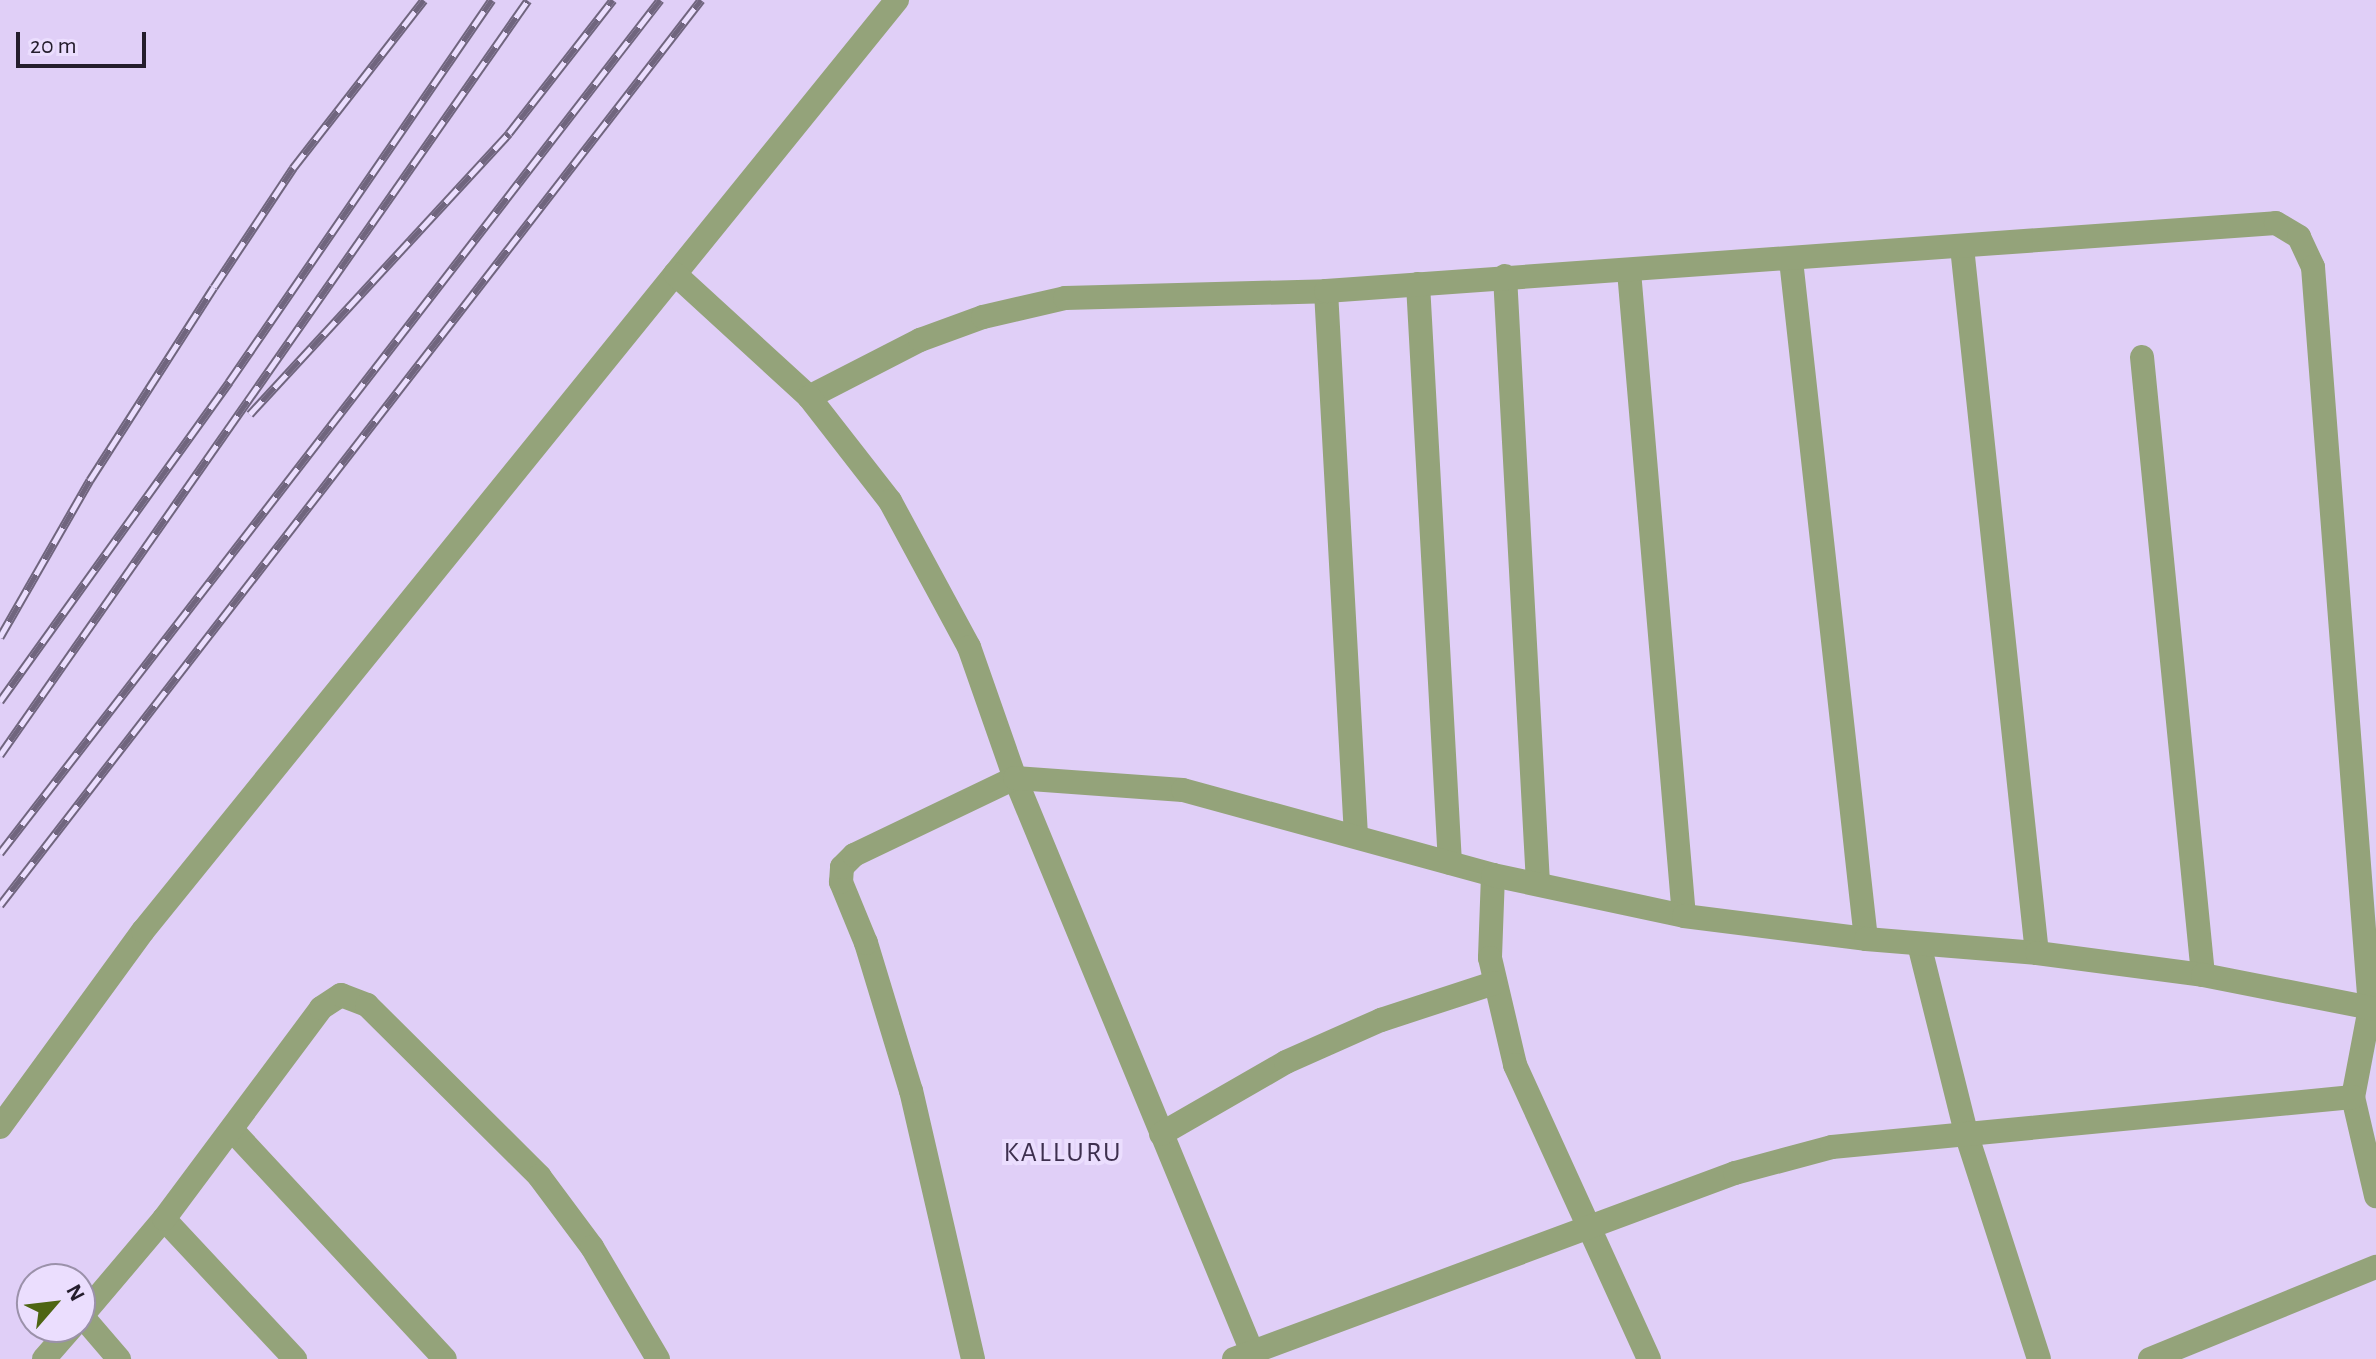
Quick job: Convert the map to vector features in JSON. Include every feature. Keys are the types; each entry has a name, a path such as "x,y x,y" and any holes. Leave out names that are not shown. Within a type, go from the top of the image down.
{"street":[{"path":"0,1127 143,931 897,0"},
{"path":"809,397 920,340 983,317 1065,298 1326,291 2276,223 2299,237 2313,267 2373,1009 2353,1097 2376,1196"},
{"path":"1962,247 2037,953"},
{"path":"1791,260 1866,939"},
{"path":"1629,271 1684,916"},
{"path":"675,274 809,397 890,501 969,647 1015,778 1161,1134 1247,1357 1735,1173 1832,1147 2353,1097"},
{"path":"1505,276 1538,884"},
{"path":"1418,284 1450,863"},
{"path":"1326,291 1356,836"},
{"path":"2142,357 2203,975"},
{"path":"973,1359 911,1091 866,943 841,882 842,867 854,855 1015,778 1183,790 1493,875 1684,916 1866,939 2037,953 2203,975 2373,1009"},
{"path":"1493,875 1494,983 1515,1065 1649,1359"},
{"path":"1919,944 1966,1133 2039,1359"},
{"path":"1161,1134 1286,1062 1381,1020 1494,983"},
{"path":"96,1299 233,1131 321,1008 341,995 367,1005 539,1176 592,1247 658,1359"},
{"path":"233,1131 445,1359"},
{"path":"164,1219 295,1359"},
{"path":"2150,1359 2376,1267"},
{"path":"96,1337 119,1359"},
{"path":"44,1359 58,1343"}],"railway":[{"path":"0,637 90,480 293,168 424,0"},
{"path":"0,701 229,382 492,0"},
{"path":"0,755 528,0"},
{"path":"250,414 509,133 613,0"},
{"path":"0,853 660,0"},
{"path":"0,905 701,0"}],"district":[{"name":"KALLURU","path":"1063,1153"}]}
